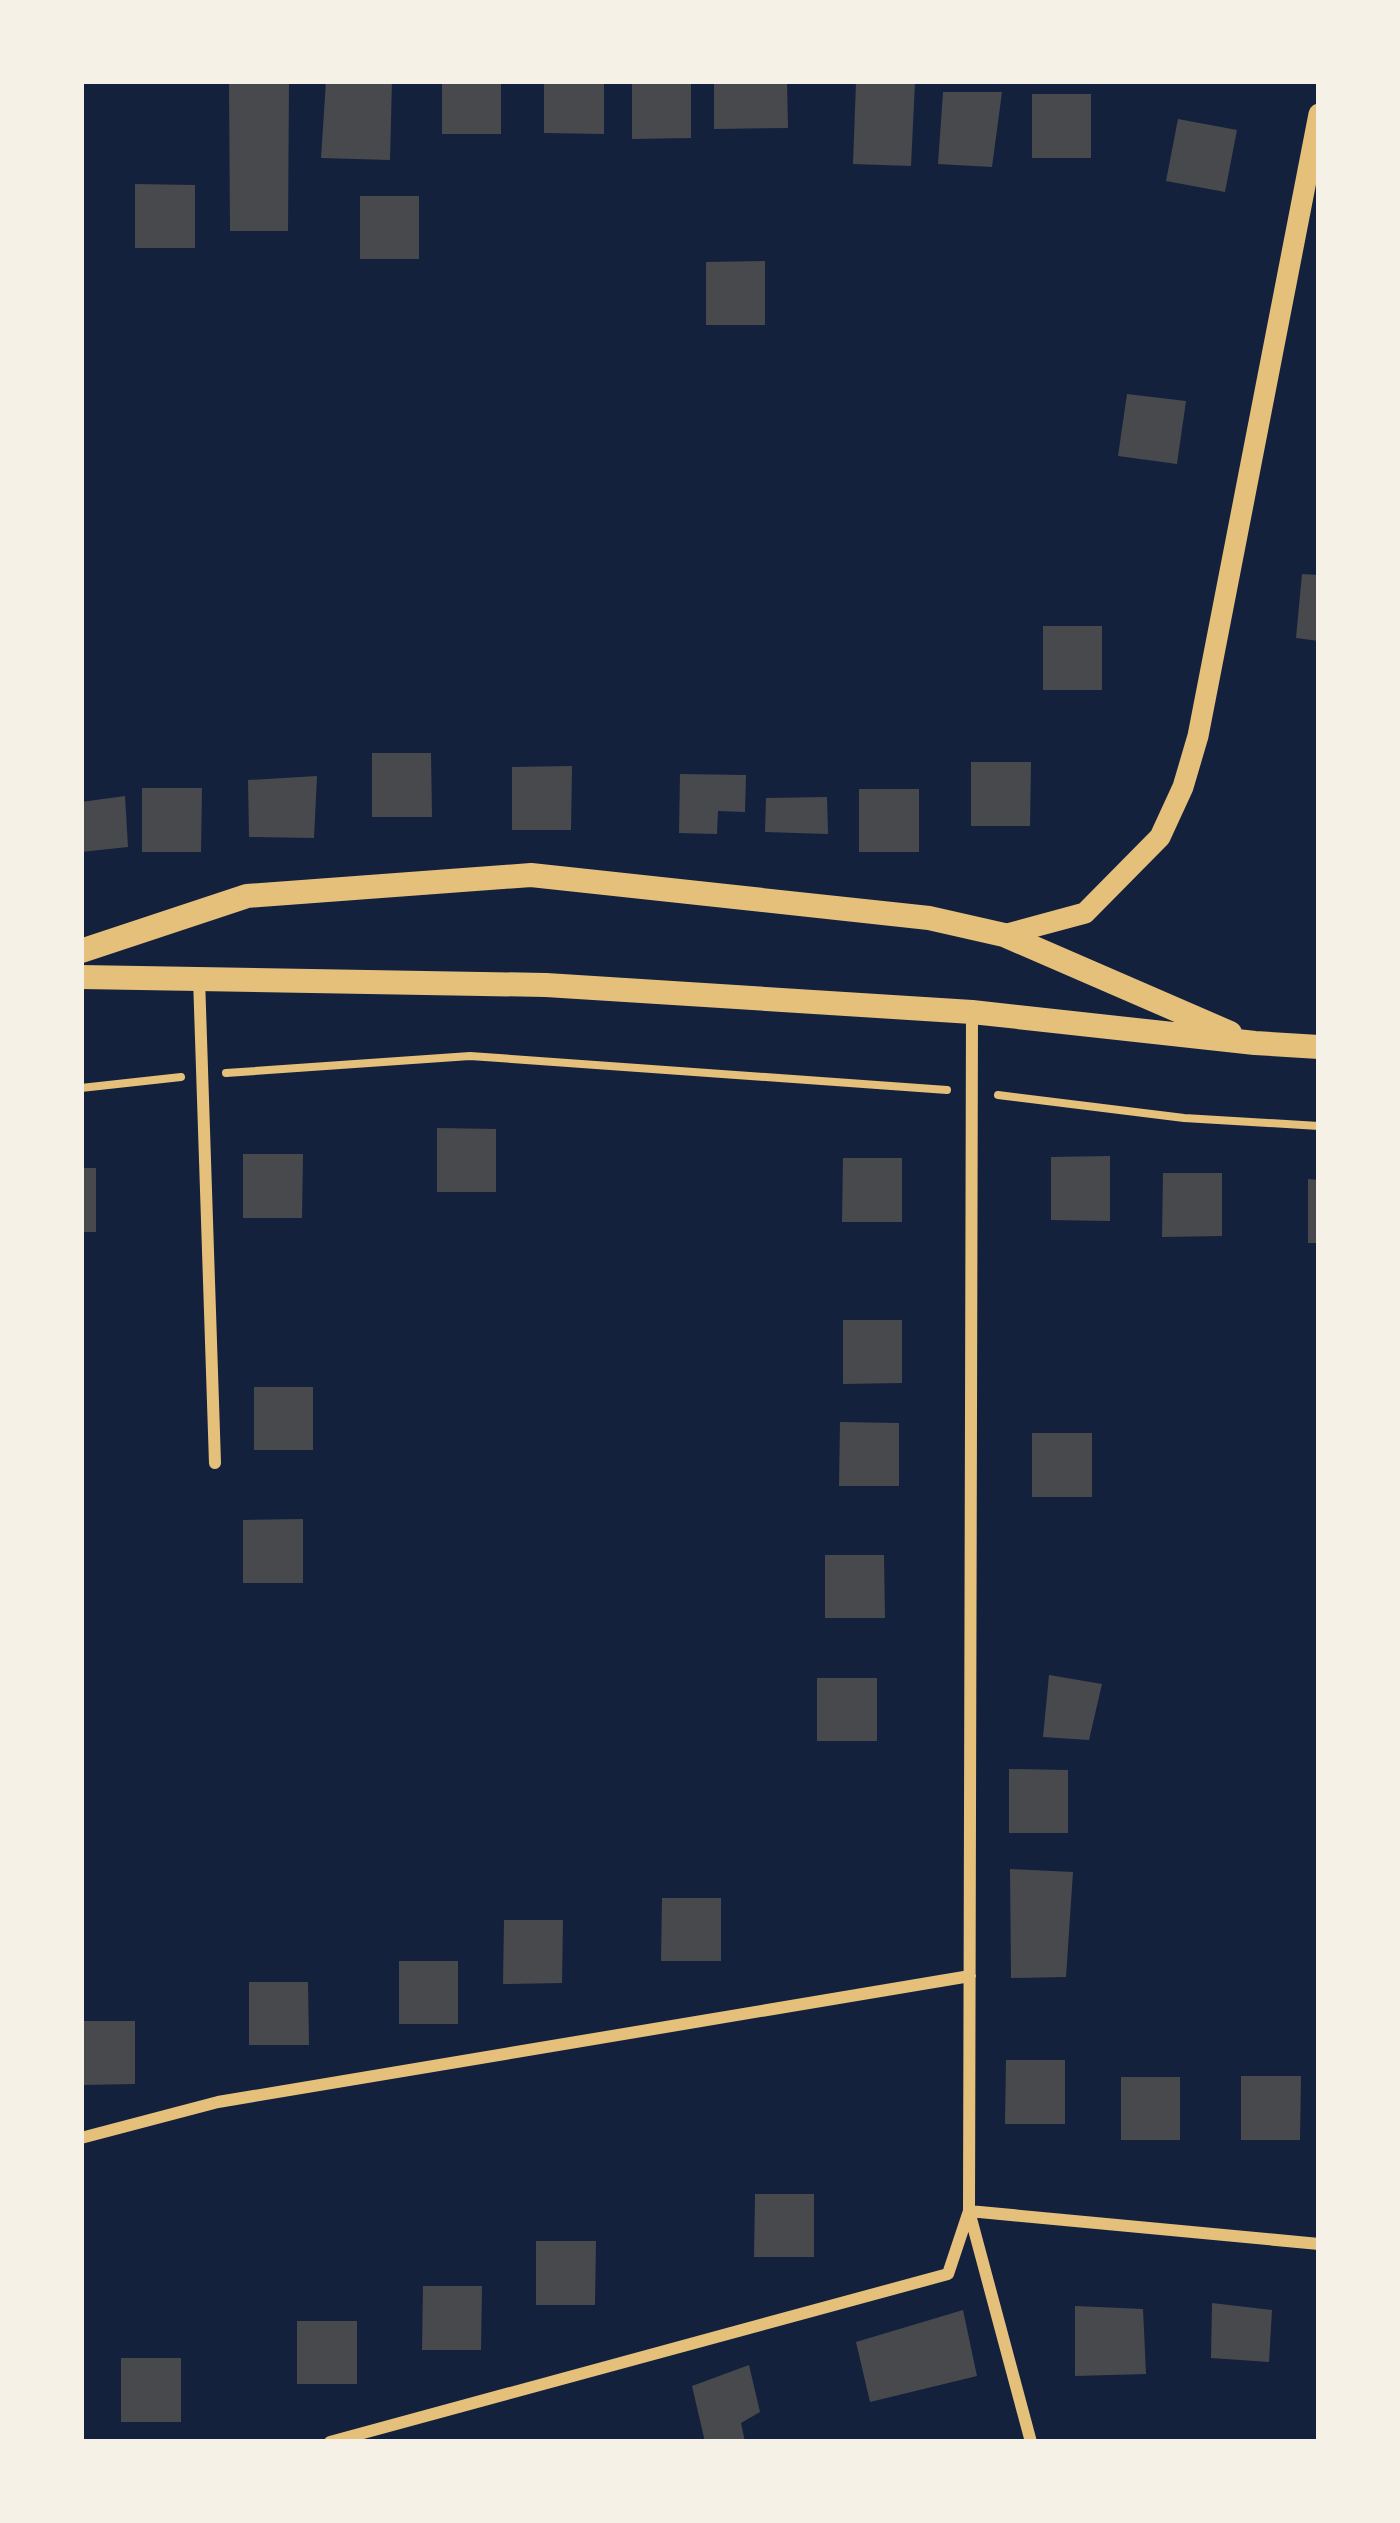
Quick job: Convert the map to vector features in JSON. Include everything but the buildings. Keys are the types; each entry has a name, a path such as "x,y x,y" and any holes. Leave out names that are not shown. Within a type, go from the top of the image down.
{"main road":[{"path":"81,951 247,896 531,874 929,917 1004,935 1255,1043"},
{"path":"81,976 546,985 972,1012 1319,1047"}],"street":[{"path":"1004,935 1085,913 1160,837 1183,787 1198,736 1319,113"},
{"path":"199,979 215,1463"},
{"path":"972,1012 970,2211 1031,2442"},
{"path":"81,2138 218,2102 970,1976"},
{"path":"970,2211 1319,2244"},
{"path":"330,2442 948,2273 970,2211"}],"path":[{"path":"81,1088 202,1074 470,1056 971,1092 1184,1118 1319,1126"}]}
